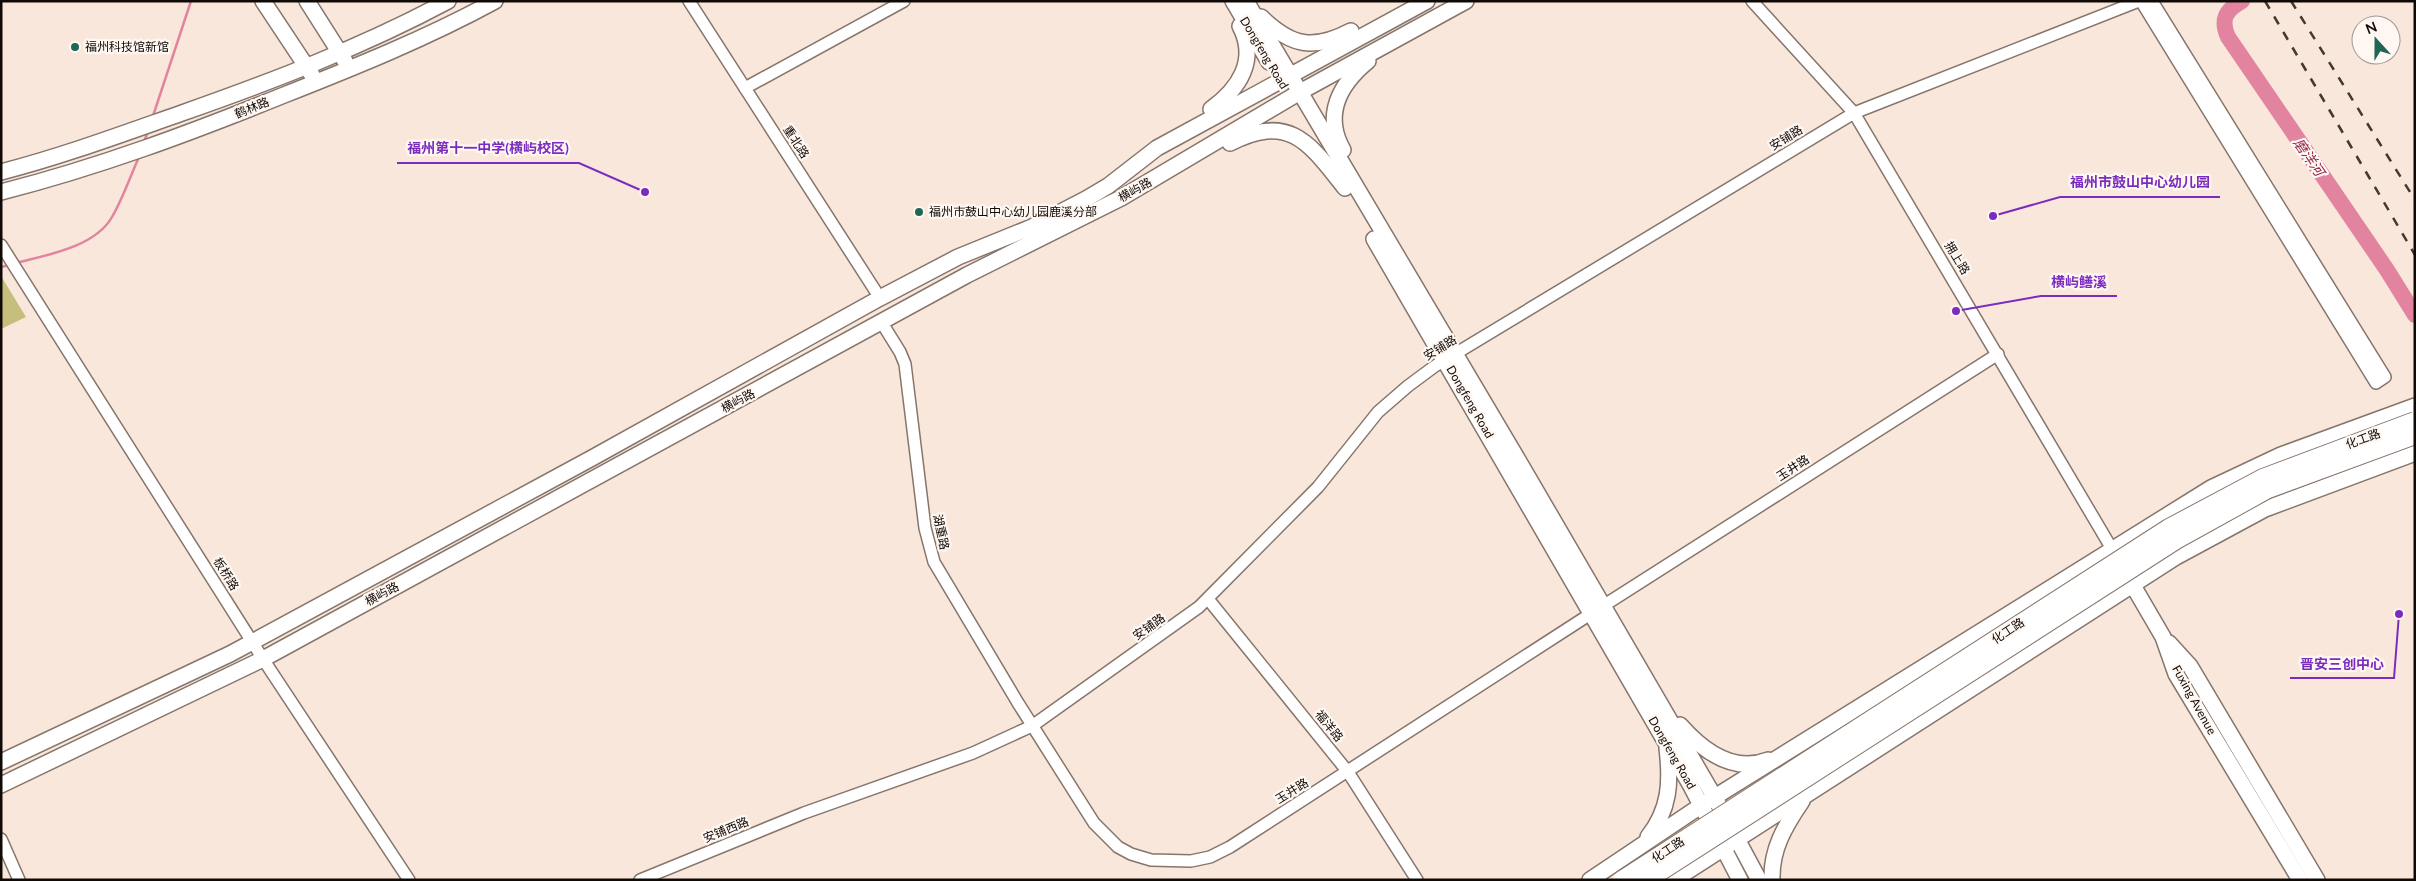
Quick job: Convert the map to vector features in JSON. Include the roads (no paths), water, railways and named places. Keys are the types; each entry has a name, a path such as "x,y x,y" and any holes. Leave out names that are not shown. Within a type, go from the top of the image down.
{"highway":[{"name":"化工路","path":"1622,880 2169,528 2263,478 2415,421"},
{"name":"化工路","path":"1647,880 2176,540 2268,490 2415,435"}],"main road":[{"path":"264,1 316,82"},
{"path":"307,1 350,68"},
{"name":"鹤林路","path":"1,172 122,135 307,67 448,1"},
{"name":"鹤林路","path":"1,192 113,160 170,141 413,41 494,1"},
{"path":"1157,148 1226,98 1240,81 1244,69 1246,41 1225,1"},
{"name":"横屿路","path":"1,785 263,659 967,275 1121,198 1295,94 1466,1"},
{"path":"1242,2 1282,36 1309,44 1332,40 1364,24 1424,3"},
{"name":"Dongfeng Road","path":"1242,2 1285,78 1370,212 1450,357 1597,610 1666,742 1709,802"},
{"name":"横屿路","path":"1,762 253,642 880,298 958,257 1032,227 1086,199 1108,186 1157,148 1424,3"},
{"path":"1370,212 1369,196 1336,136 1335,111 1338,97 1349,79 1391,42"},
{"name":"Dongfeng Road","path":"1295,94 1344,188 1450,357"},
{"path":"1171,169 1241,137 1261,131 1274,130 1291,134 1310,146 1344,188"},
{"path":"1590,880 1644,843 2211,488 2282,455 2415,406"},
{"path":"1674,880 2176,557 2265,509 2415,453"},
{"path":"2112,549 2163,637"},
{"name":"Dongfeng Road","path":"1597,610 1658,699 1709,802"},
{"name":"Fuxing Avenue","path":"2163,637 2176,674 2300,880"},
{"name":"Fuxing Avenue","path":"2163,637 2190,666 2317,880"},
{"path":"1658,699 1690,737 1709,752 1726,760 1748,764 1757,763 1801,745"},
{"path":"1644,843 1656,826 1668,799 1669,769 1666,742"},
{"path":"1772,880 1774,857 1779,839 1804,796"},
{"path":"1709,802 1738,840 1759,880"},
{"path":"1709,802 1724,849 1740,880"}],"street":[{"name":"重北路","path":"689,1 880,298"},
{"path":"745,88 904,1"},
{"name":"拥上路","path":"1752,1 1854,113 2112,549"},
{"path":"2140,1 2376,383 2385,377 2152,1"},
{"name":"安铺路","path":"822,806 956,760 1001,742 1032,726 1189,616 1318,487 1378,412 1408,386 1450,357 1854,113 2140,1"},
{"name":"板桥路","path":"2,247 263,659 409,880"},
{"name":"湖重路","path":"882,323 900,352 905,364 925,528 934,562 1032,726"},
{"name":"玉井路","path":"1032,726 1100,830 1124,850 1151,860 1182,862 1210,857 1230,847 1348,772 1597,610 1998,354"},
{"name":"福洋路","path":"1208,599 1348,772 1417,880"},
{"name":"安铺西路","path":"640,880 822,806"},
{"path":"1,839 20,880"}],"waterway":[{"path":"153,116 191,1"},
{"name":"磨洋河","path":"2242,1 2232,8 2226,16 2225,25 2228,37 2387,270 2415,315"},
{"path":"144,142 148,131"},
{"path":"16,263 56,253 94,236 112,217 139,157"},
{"path":"1,267 9,265"}],"railway":[{"path":"2265,1 2415,255"},
{"path":"2291,1 2415,200"}],"place":[{"name":"福州科技馆新馆","path":"75,47"},
{"name":"福州第十一中学(横屿校区)","path":"645,192"},
{"name":"福州市鼓山中心幼儿园鹿溪分部","path":"919,212"},
{"name":"福州市鼓山中心幼儿园","path":"1993,216"},
{"name":"横屿鳝溪","path":"1956,311"},
{"name":"晋安三创中心","path":"2399,614"}]}
